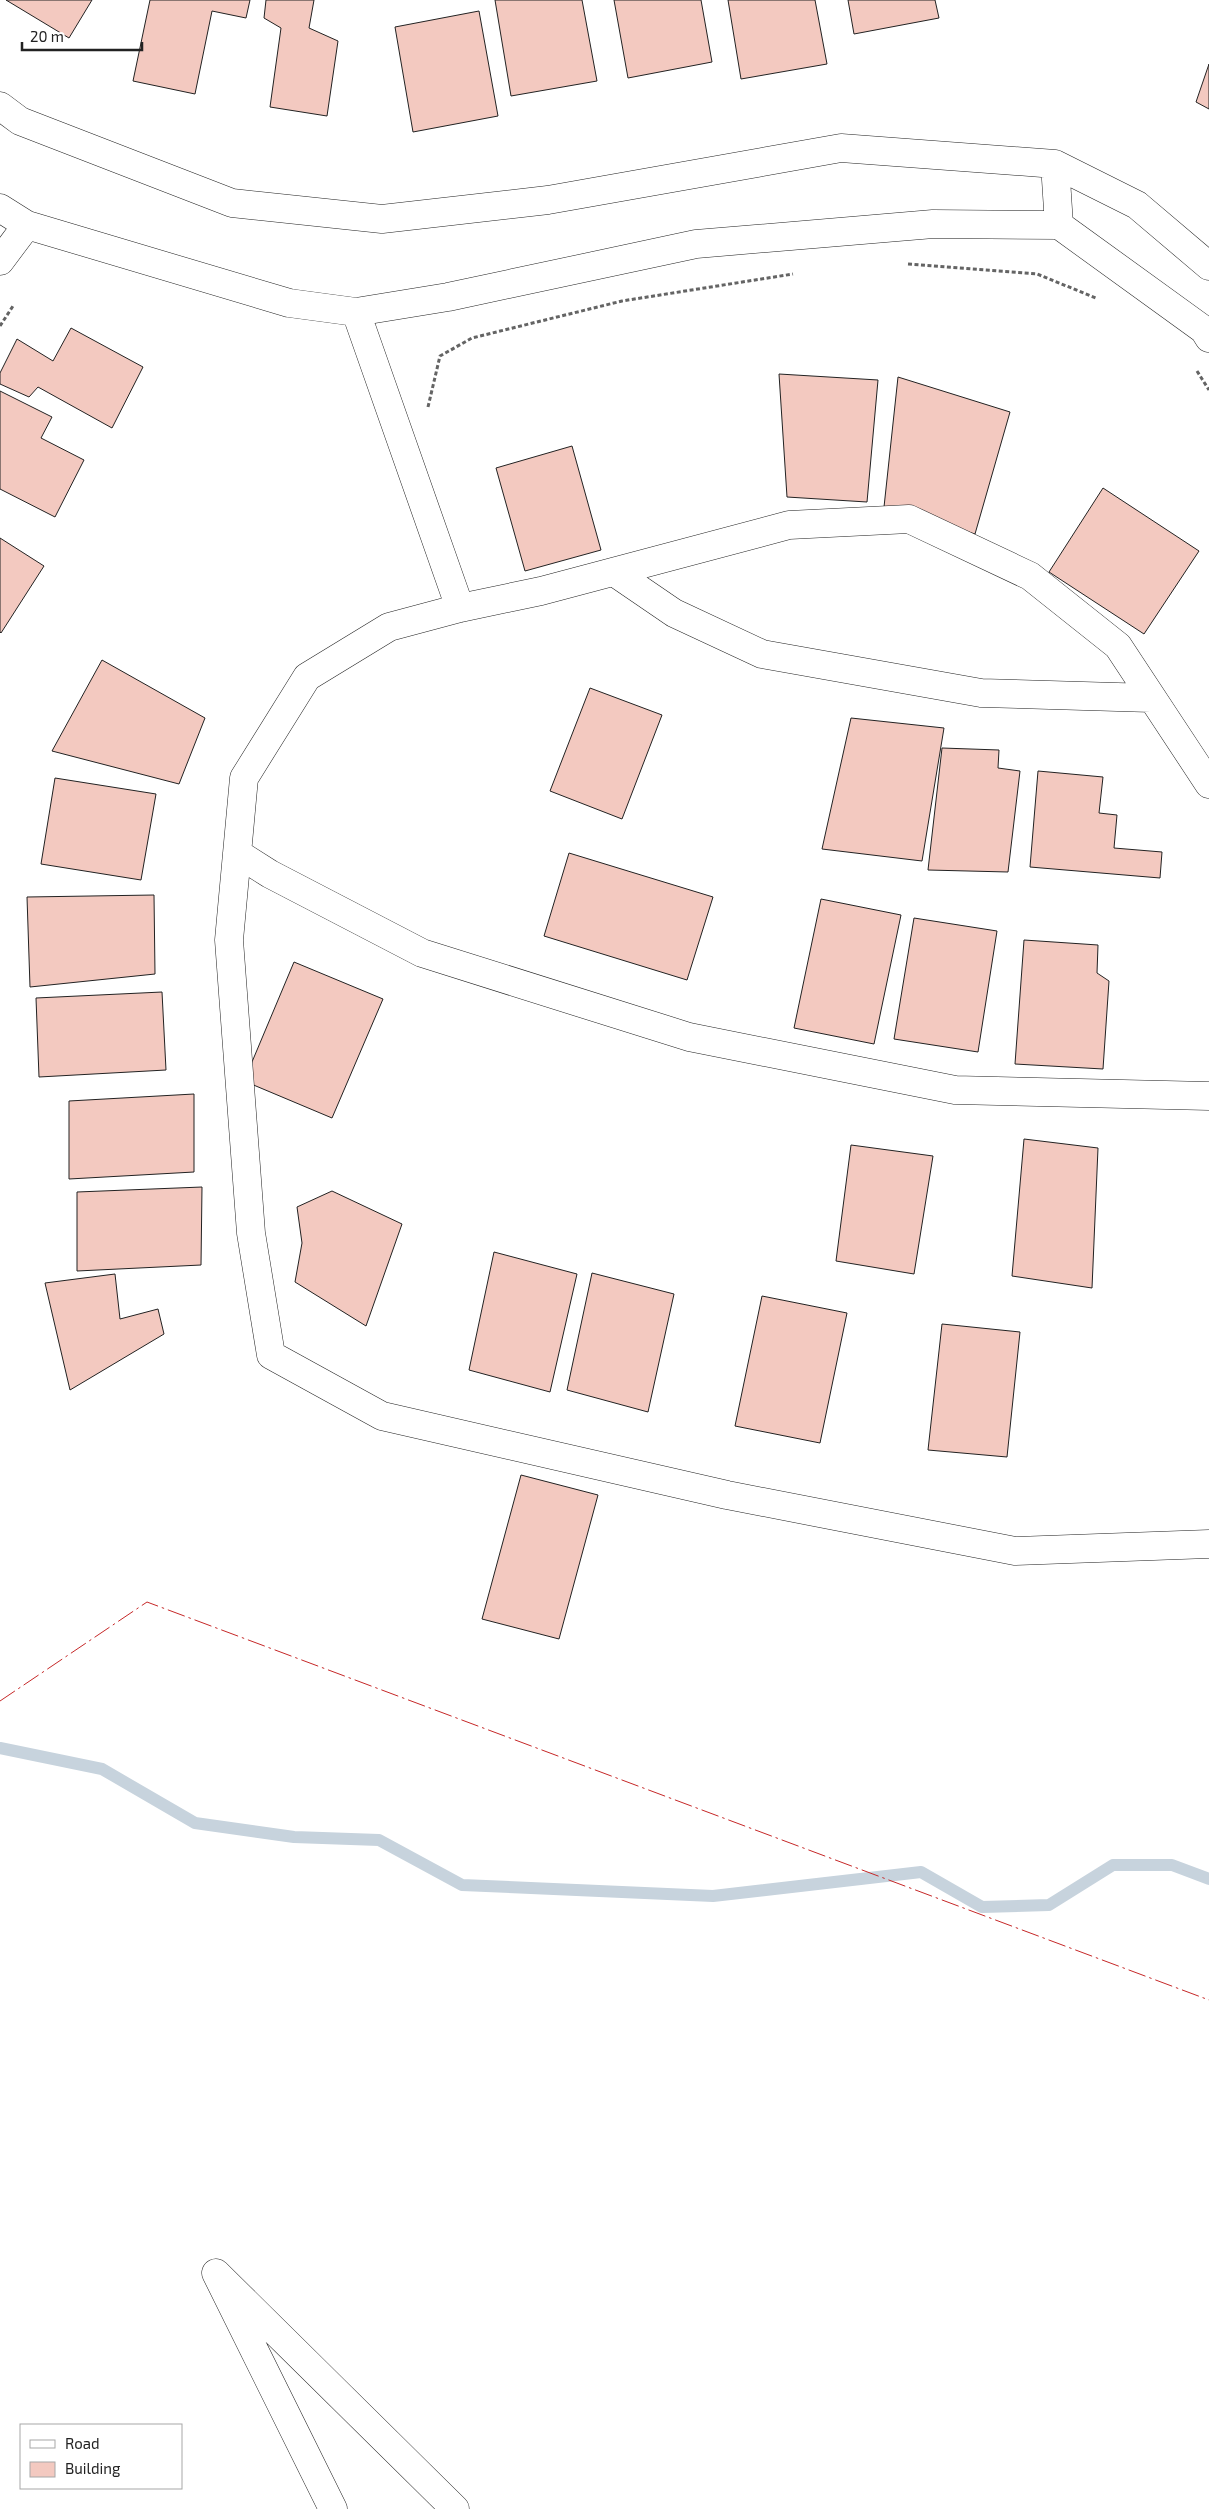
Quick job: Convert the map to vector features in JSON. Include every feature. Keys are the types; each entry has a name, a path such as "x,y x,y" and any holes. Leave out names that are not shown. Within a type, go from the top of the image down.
{"street":[{"path":"0,106 20,121 232,202 382,220 548,200 841,148 1054,164 1137,205 1209,266"},
{"path":"1054,164 1059,225"},
{"path":"0,208 27,225 289,303 356,312 448,298 696,244 933,224 1059,225 1204,330 1209,338"},
{"path":"0,261 27,225"},
{"path":"356,312 460,608"},
{"path":"1209,784 1118,646 1030,576 909,519 788,526 541,591 460,608 389,627 308,677 244,778 229,940 251,1233 272,1355 382,1416 727,1495 1014,1551 1209,1544"},
{"path":"614,572 674,613 762,654 982,694 1151,698"},
{"path":"236,853 270,874 422,953 689,1037 956,1090 1209,1096"},
{"path":"333,2509 216,2273 455,2509"}],"path":[{"path":"901,263 1037,274 1101,300"},
{"path":"427,412 440,356 472,338 622,301 795,273"},
{"path":"0,326 13,306"},
{"path":"1191,365 1198,372 1209,390"}],"building":[{"path":"6,0 92,0 69,38"},
{"path":"150,0 250,0 246,18 212,11 195,94 133,81"},
{"path":"266,0 314,0 309,28 338,41 327,116 270,107 281,28 264,18"},
{"path":"495,0 582,0 597,81 511,96"},
{"path":"614,0 701,0 712,62 628,78"},
{"path":"728,0 815,0 827,64 741,79"},
{"path":"848,0 935,0 939,18 854,34"},
{"path":"479,11 498,116 413,132 395,27"},
{"path":"1209,64 1209,109 1196,102"},
{"path":"71,328 143,367 112,428 38,387 29,397 0,384 0,373 17,339 53,361"},
{"path":"779,374 878,380 867,502 787,497"},
{"path":"898,377 1010,412 975,534 884,507"},
{"path":"0,391 52,417 41,438 84,460 55,517 0,489"},
{"path":"572,446 601,550 525,571 496,468"},
{"path":"1103,488 1199,551 1144,634 1049,572"},
{"path":"0,538 44,566 1,633 0,632"},
{"path":"102,660 205,718 179,784 52,751"},
{"path":"590,688 662,715 622,819 550,791"},
{"path":"851,718 944,728 922,861 822,849"},
{"path":"942,748 999,750 998,768 1020,771 1008,872 928,870"},
{"path":"1038,771 1103,777 1099,813 1117,815 1114,848 1162,852 1160,878 1030,867"},
{"path":"55,778 156,794 141,880 41,864"},
{"path":"569,853 713,897 687,980 544,936"},
{"path":"154,895 155,974 30,987 27,897"},
{"path":"821,899 901,915 874,1044 794,1028"},
{"path":"914,918 997,931 978,1052 894,1039"},
{"path":"1024,940 1098,945 1097,973 1109,981 1103,1069 1015,1064"},
{"path":"294,962 383,999 332,1118 244,1081"},
{"path":"162,992 166,1070 39,1077 36,998"},
{"path":"194,1094 194,1172 69,1179 69,1101"},
{"path":"1024,1139 1098,1148 1092,1288 1012,1276"},
{"path":"851,1145 933,1156 914,1274 836,1261"},
{"path":"202,1187 201,1265 77,1271 77,1192"},
{"path":"332,1191 402,1224 366,1326 295,1282 302,1243 297,1207"},
{"path":"494,1252 577,1274 550,1392 469,1370"},
{"path":"592,1273 674,1294 648,1412 567,1390"},
{"path":"115,1274 120,1319 158,1309 164,1334 70,1390 45,1283"},
{"path":"762,1296 847,1313 820,1443 735,1426"},
{"path":"942,1324 1020,1332 1007,1457 928,1450"},
{"path":"521,1475 598,1495 559,1639 482,1619"}],"waterway":[{"path":"0,1748 102,1769 195,1823 294,1837 379,1840 462,1885 713,1896 921,1872 982,1907 1049,1905 1113,1865 1172,1865 1209,1879"}],"power":[{"path":"0,1701 147,1602 1209,2000"}]}
